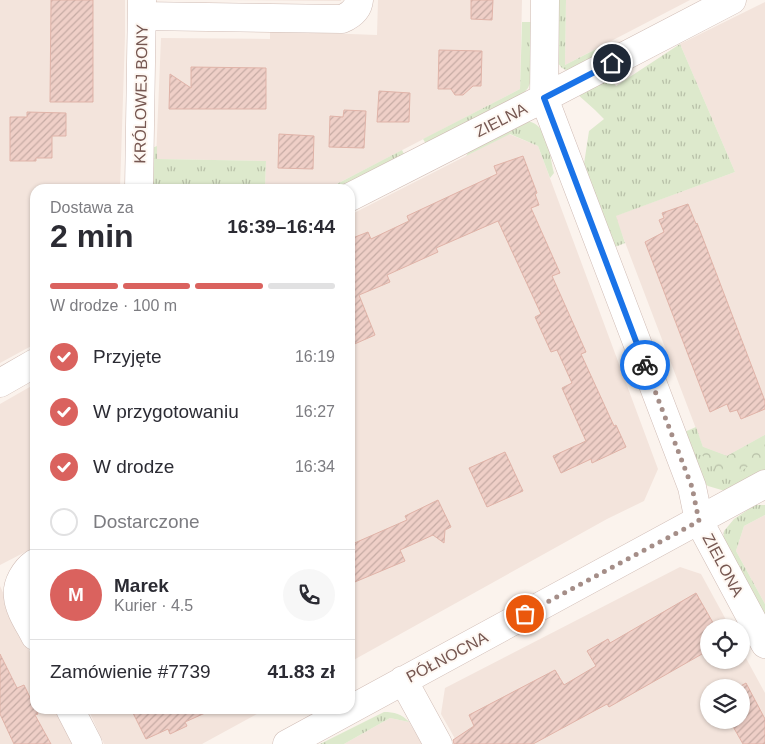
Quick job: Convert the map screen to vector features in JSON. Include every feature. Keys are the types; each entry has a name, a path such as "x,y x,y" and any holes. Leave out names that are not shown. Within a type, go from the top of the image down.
{"street":[{"path":"142,8 342,18 350,16 356,10 359,0"},
{"name":"ZIELONA","path":"545,0 544,98 692,487 699,521 765,644"},
{"name":"ZIELNA","path":"355,194 732,0"},
{"name":"KRÓLOWEJ BONY","path":"139,184 142,8"},
{"path":"0,383 30,366"},
{"name":"PÓŁNOCNA","path":"355,706 765,484"},
{"path":"30,567 22,579 18,597 20,606 30,626"},
{"path":"403,680 438,744"},
{"path":"73,714 88,744"},
{"name":"PÓŁNOCNA","path":"287,744 341,714"}],"shaded area":[{"path":"0,0 125,0 120,184 30,184 30,347 0,363"},
{"path":"219,0 341,0 341,1"},
{"path":"378,0 522,0 520,89 337,184 265,184 266,161 156,159 161,38 270,39 270,31 377,35"},
{"path":"566,0 690,0 565,65"},
{"path":"765,2 765,435 727,456 703,447 615,216 735,172 680,44"},
{"path":"509,134 538,146 658,469 644,501 607,519 355,659 355,212"},
{"path":"30,387 30,550 0,565 0,404"},
{"path":"765,515 765,604 736,551 744,526"},
{"path":"680,567 701,574 726,619 700,619 700,669 750,669 750,666 765,693 765,744 458,744 441,714 445,688"},
{"path":"0,586 30,652 30,714 59,714 73,744 0,744"},
{"path":"90,714 257,714 202,744 104,744"},
{"path":"390,718 409,722 422,744 344,744"}],"green space":[{"path":"556,0 566,0 565,65 600,47 601,58 568,71 557,62"},
{"path":"522,22 533,22 533,76 528,88 522,95 426,144 423,139 520,89"},
{"path":"680,44 735,172 616,216 625,243 615,247 584,164 589,131 604,119 576,93 610,76 616,86"},
{"path":"519,121 531,122 537,125 545,136 554,173 550,178 538,146 510,134 466,156 469,151"},
{"path":"157,146 157,159 266,161 265,184 148,184 152,148"},
{"path":"402,150 405,156 359,181 337,184"},
{"path":"696,427 703,447 727,456 765,435 765,471 725,491 708,486 700,480 682,433"},
{"path":"765,435 765,457 737,474 716,470 700,453 703,447 727,456"},
{"path":"755,505 765,505 765,515 744,526 736,551 765,604 765,620 722,545 724,531 734,519"},
{"path":"384,712 398,714 409,722 390,718 344,744 320,744"}],"building":[{"path":"51,0 93,0 93,102 50,102"},
{"path":"471,0 493,0 492,20 471,19"},
{"path":"439,50 482,51 481,86 473,86 463,95 455,95 451,89 438,89"},
{"path":"191,67 266,68 266,109 169,109 170,74 191,88"},
{"path":"379,91 410,93 409,122 377,122"},
{"path":"344,110 366,111 364,148 329,147 330,116 343,117"},
{"path":"27,112 66,113 66,136 52,136 52,158 36,158 36,161 10,161 10,117 27,117"},
{"path":"279,134 314,136 313,169 278,168"},
{"path":"523,156 537,193 535,194 539,205 531,208 560,273 552,276 586,352 581,354 614,426 616,425 626,447 592,463 591,459 561,473 553,456 586,441 562,388 572,383 557,350 551,352 535,317 541,314 498,221 436,248 438,252 387,275 390,282 359,295 375,335 355,344 355,237 368,232 371,239 409,221 407,216 497,174 494,166"},
{"path":"688,204 765,401 765,409 741,419 737,410 730,412 727,404 710,412 645,242 664,232 659,220 664,218 662,213"},
{"path":"505,452 523,491 487,507 469,468"},
{"path":"438,500 451,527 445,530 444,543 433,535 400,550 405,561 355,582 355,543 407,520 405,516"},
{"path":"696,593 711,619 700,619 700,655 609,707 607,704 533,744 454,744 453,740 474,726 469,715 555,670 564,685 596,666 587,651 608,639 610,643"},
{"path":"0,654 17,688 24,685 30,697 30,714 38,714 35,715 51,744 14,744 0,714"},
{"path":"750,691 765,719 765,744 743,744 734,729 750,729"},
{"path":"134,714 203,714 185,722 187,726 170,734 168,729 146,739"}],"way so far":[{"path":"525,614 699,521 692,487 645,365"}],"route":[{"path":"612,63 544,98 645,365"}]}
